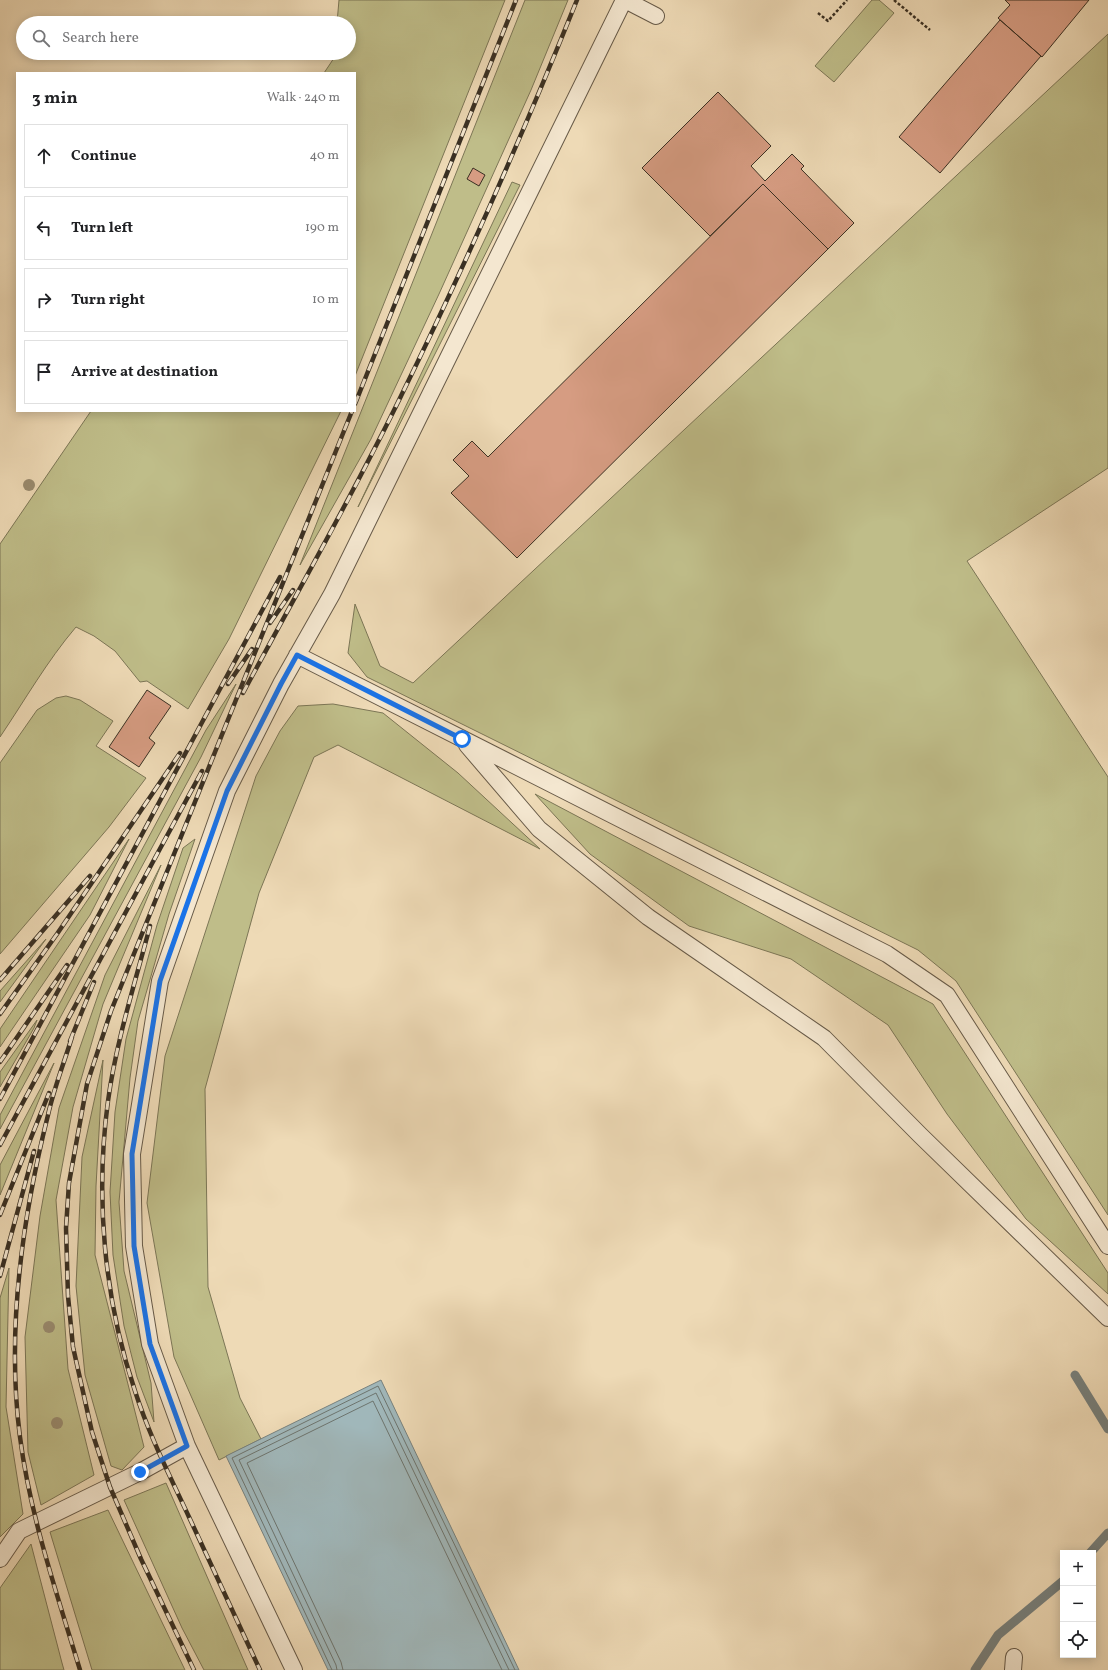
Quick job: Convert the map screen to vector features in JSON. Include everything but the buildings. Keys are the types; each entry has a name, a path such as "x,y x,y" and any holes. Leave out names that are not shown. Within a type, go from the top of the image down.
{"lane":[{"path":"294,1670 187,1446 150,1344 134,1246 132,1154 160,981 227,791 281,684 332,594 624,0 656,16"},
{"path":"297,655 887,954 947,995 1108,1246"},
{"path":"462,739 539,829 648,916 824,1038 920,1135 1108,1318"},
{"path":"0,1559 19,1531 140,1472 187,1446"}],"path":[{"path":"818,13 828,21 847,0"},
{"path":"894,0 930,30"}],"shaded area":[{"path":"339,0 505,0 356,373 356,72 325,72 333,60 356,60 356,16 338,16"},
{"path":"525,0 568,0 531,90 439,294 371,439 300,565"},
{"path":"872,0 879,0 894,13 834,82 815,66"},
{"path":"1108,34 1108,468 967,561 1108,777 1108,1215 956,981 918,950 367,677 348,653 355,604 380,666 413,683"},
{"path":"512,182 520,185 358,507"},
{"path":"90,412 341,412 229,639 188,709 147,681 140,682 115,651 94,636 76,627 46,667 0,737 0,544"},
{"path":"236,684 201,757 0,1129 0,1115 206,730"},
{"path":"66,696 80,700 113,721 96,746 146,778 109,827 0,954 0,763 37,710 56,698"},
{"path":"333,704 383,713 458,773 540,849 338,745 314,757 259,893 205,1089 208,1287 240,1398 261,1439 219,1460 174,1357 147,1203 165,1056 256,776 280,731 298,706"},
{"path":"535,794 933,1004 1108,1273 1108,1294 1026,1219 947,1114 888,1025 791,959 689,926 590,854"},
{"path":"129,839 90,915 0,1047 0,1029"},
{"path":"195,839 169,914 138,1021 130,1078 119,1202 124,1271 151,1383 154,1422 137,1377 124,1326 113,1255 110,1192 115,1112 126,1039 157,925 183,848"},
{"path":"161,865 103,1004 73,1107 56,1200 68,1369 94,1475 41,1505 28,1452 25,1337 40,1216 59,1108 105,975"},
{"path":"46,939 0,1002 0,991"},
{"path":"37,1020 34,1028 0,1087 0,1072"},
{"path":"103,1060 96,1186 95,1255 144,1447 122,1470 111,1466 85,1375 76,1286 82,1157"},
{"path":"54,1063 0,1195 0,1165"},
{"path":"9,1268 6,1407 23,1514 0,1537 0,1298"},
{"path":"166,1483 248,1670 204,1670 182,1628 124,1500"},
{"path":"108,1510 185,1670 92,1670 50,1532"},
{"path":"31,1544 64,1670 0,1670 0,1588"}],"water":[{"path":"381,1380 519,1670 328,1670 226,1456"}],"waterway":[{"path":"1075,1375 1108,1429"},
{"path":"1093,1550 1108,1533"},
{"path":"975,1670 998,1635 1060,1583"}],"railway":[{"path":"356,401 516,0"},
{"path":"243,693 363,471 425,347 493,200 577,0"},
{"path":"194,1670 141,1559 110,1487 92,1432 73,1347 68,1296 66,1228 69,1183 87,1084 111,1011 352,412"},
{"path":"0,1099 280,577"},
{"path":"270,623 293,590"},
{"path":"228,684 252,649"},
{"path":"0,1014 57,934 180,753"},
{"path":"0,1145 202,771"},
{"path":"0,980 90,876"},
{"path":"150,926 121,1035 111,1079 108,1101 102,1174 105,1248 109,1284 124,1356 153,1439 260,1670"},
{"path":"0,1062 67,965"},
{"path":"70,1041 94,982"},
{"path":"72,1037 50,1105 31,1194 19,1275 15,1356 16,1397 20,1437 30,1496 45,1555 80,1670"},
{"path":"0,1215 49,1093"},
{"path":"0,1276 34,1151"}],"route":[{"path":"140,1472 187,1446 150,1344 134,1246 132,1154 160,981 227,791 297,655 462,739"}]}
